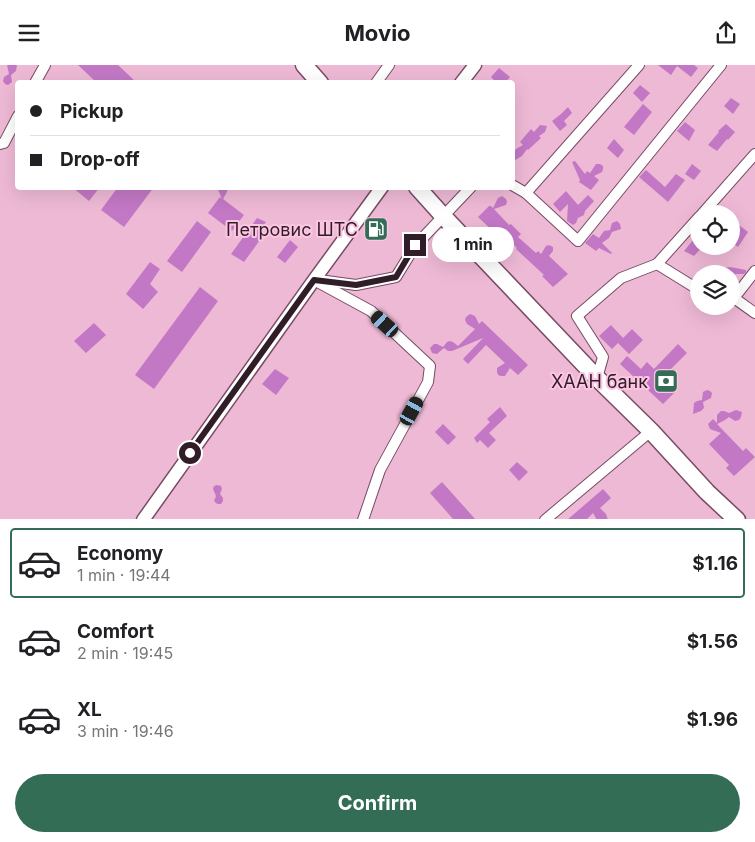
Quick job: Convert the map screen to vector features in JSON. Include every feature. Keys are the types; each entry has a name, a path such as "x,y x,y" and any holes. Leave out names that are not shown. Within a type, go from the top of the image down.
{"highway":[{"path":"305,66 317,80"},
{"path":"421,190 597,378 707,491 737,519"}],"street":[{"path":"37,80 45,65"},
{"path":"378,80 389,65"},
{"path":"463,80 475,65"},
{"path":"526,193 639,65"},
{"path":"515,187 526,193 578,241 721,65"},
{"path":"0,144 4,143 15,122"},
{"path":"710,205 755,155"},
{"path":"145,518 380,190"},
{"path":"314,280 356,285 396,277 415,245 468,190"},
{"path":"597,378 603,357 577,316 621,277 657,264 690,227"},
{"path":"657,264 690,284"},
{"path":"740,289 755,271"},
{"path":"314,280 370,311 430,365 428,382 380,470 363,519"},
{"path":"740,303 755,313"},
{"path":"545,519 650,431"}],"building":[{"path":"7,65 17,65 16,71 11,75 12,82 8,85 3,81 4,77 9,74"},
{"path":"78,65 118,65 134,80 94,80"},
{"path":"658,65 694,65 698,68 691,77 677,66 671,75"},
{"path":"499,68 510,77 508,80 494,80 491,77"},
{"path":"640,85 650,93 642,102 633,93"},
{"path":"731,98 740,104 733,114 724,106"},
{"path":"643,104 652,112 634,135 624,127"},
{"path":"568,107 572,113 564,121 567,125 560,131 552,121"},
{"path":"685,122 695,130 689,141 677,131"},
{"path":"726,124 735,132 717,151 708,145 718,131"},
{"path":"540,125 547,126 545,132 539,136 541,138 515,160 515,150 523,145 520,142 531,129 534,132"},
{"path":"614,139 624,150 618,158 607,148"},
{"path":"575,161 585,174 587,171 590,173 596,164 603,166 602,172 594,176 599,180 591,190 579,182 580,180 572,162"},
{"path":"692,164 701,171 694,180 685,174"},
{"path":"646,170 665,187 676,174 685,180 668,202 639,177"},
{"path":"76,190 98,190 89,201"},
{"path":"116,190 152,190 124,227 101,210"},
{"path":"218,190 227,190 223,199 244,215 232,231 208,213 220,197 222,199"},
{"path":"566,191 578,205 588,195 594,201 585,211 584,215 578,218 573,225 567,221 568,204 560,212 553,204"},
{"path":"502,196 506,199 506,205 494,209 509,225 511,224 521,234 518,237 536,253 538,251 541,254 546,246 553,247 553,251 549,256 568,274 553,287 542,276 544,275 500,231 497,235 478,217 489,206 493,208 498,198"},
{"path":"257,218 266,222 260,230 265,233 244,262 231,254"},
{"path":"197,221 211,232 182,272 167,261"},
{"path":"617,221 620,224 621,229 612,232 609,238 602,243 611,254 599,248 596,251 585,243 593,234 599,238 604,231 610,230 612,223"},
{"path":"740,226 748,232 740,244"},
{"path":"290,240 298,247 285,263 277,257"},
{"path":"690,244 690,254 684,251"},
{"path":"150,262 160,269 150,284 158,292 143,309 126,294"},
{"path":"740,269 746,270 744,274 740,274"},
{"path":"200,287 218,301 154,389 135,375"},
{"path":"470,314 475,316 479,324 482,321 528,365 518,375 510,368 505,376 498,375 497,368 505,363 486,345 468,364 463,359 483,338 452,351 444,348 437,354 432,353 430,348 434,344 443,347 450,341 458,346 475,329 467,324 465,320"},
{"path":"94,323 106,335 86,353 74,341"},
{"path":"611,325 623,338 632,329 643,340 629,354 618,343 612,349 599,336"},
{"path":"678,344 687,353 663,377 677,390 663,404 620,364 627,356 641,369 647,362 654,369"},
{"path":"275,369 289,378 276,395 262,384"},
{"path":"707,390 712,393 711,398 703,402 704,408 701,411 693,414 694,403 702,400 703,392"},
{"path":"500,407 507,416 489,433 496,440 488,448 480,440 477,443 474,438 490,422 487,419"},
{"path":"736,410 742,412 739,420 735,421 729,417 717,424 743,451 746,448 755,457 734,476 726,468 729,465 709,444 721,433 710,429 708,424 713,419 717,423 717,415 721,411 729,413"},
{"path":"443,424 456,437 448,445 435,432"},
{"path":"517,462 528,472 519,481 509,470"},
{"path":"442,482 475,519 453,519 430,493"},
{"path":"217,485 221,486 222,489 220,494 223,501 221,504 214,501 216,496 213,489"},
{"path":"603,489 611,498 600,508 608,519 596,519 593,513 587,519 568,519"}],"place":[{"name":"Петровис ШТС","path":"376,229"},
{"name":"ХААН банк","path":"666,381"}],"route":[{"path":"190,453 314,280 356,285 396,277 415,245"}]}
